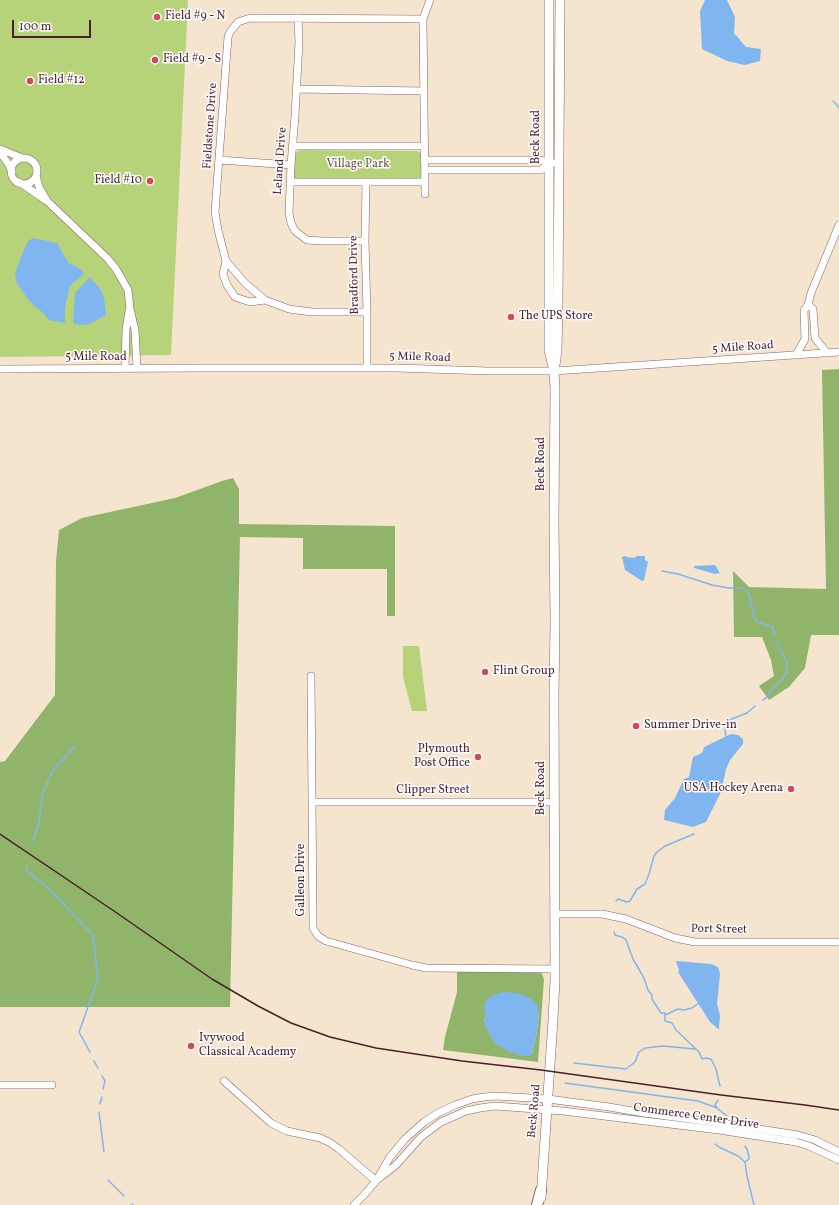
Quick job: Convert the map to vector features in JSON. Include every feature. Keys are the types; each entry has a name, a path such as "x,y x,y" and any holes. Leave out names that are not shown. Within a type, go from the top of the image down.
{"highway":[{"path":"537,1205 541,1190"}],"main road":[{"name":"Beck Road","path":"549,0 549,350 554,370"},
{"name":"Beck Road","path":"540,1205 554,1020 555,969 554,370 557,351 560,0"}],"street":[{"path":"425,194 423,19 430,0"},
{"name":"Fieldstone Drive","path":"367,312 312,312 289,309 265,300 245,283 226,261 215,212 228,37 238,22 250,18 423,19"},
{"name":"Leland Drive","path":"298,18 296,90 290,165 289,213 291,223 295,231 307,240 365,241"},
{"path":"296,90 424,91"},
{"path":"292,146 425,146"},
{"path":"0,148 22,158 30,159 36,164 36,176 39,187 47,201"},
{"path":"0,152 9,165 15,180 47,201 116,268 128,290 130,309 135,330 136,369"},
{"path":"12,172 15,162 22,158"},
{"path":"219,160 290,165"},
{"path":"424,160 541,160 549,163 559,163"},
{"path":"425,170 541,170 549,163"},
{"path":"18,182 30,182 36,176"},
{"path":"290,182 425,182"},
{"name":"Bradford Drive","path":"366,182 365,241 367,368"},
{"path":"796,355 805,339 804,310 808,305 811,293 839,225"},
{"path":"226,261 223,274 227,286 235,297 250,302 265,300"},
{"path":"808,305 813,309 815,338 827,353"},
{"path":"125,369 126,330 130,309"},
{"name":"5 Mile Road","path":"0,369 367,368 488,371 554,370 839,352"},
{"name":"Galleon Drive","path":"311,676 313,924 315,932 326,941 426,968 555,969"},
{"name":"Clipper Street","path":"313,802 554,802"},
{"name":"Port Street","path":"555,914 602,914 626,919 675,938 694,942 839,942"},
{"path":"224,1081 271,1123 287,1131 320,1138 329,1142 376,1181 354,1205"},
{"path":"0,1085 52,1084"},
{"name":"Commerce Center Drive","path":"376,1181 390,1157 415,1130 433,1115 454,1105 484,1097 548,1099 609,1107 720,1126 796,1142 809,1146 839,1160"},
{"path":"503,1106 504,1097"},
{"name":"Commerce Center Drive","path":"376,1181 396,1165 421,1137 441,1122 458,1114 472,1110 503,1106 720,1126 798,1135 839,1152"}],"green space":[{"path":"0,0 188,0 171,355 0,357"},
{"name":"Village Park","path":"300,150 417,151 422,154 422,176 420,179 296,179 294,177 295,156"},
{"path":"839,369 839,635 811,635 805,668 789,687 769,700 759,686 774,676 771,660 762,637 734,637 733,571 749,587 826,589 822,370"},
{"path":"233,478 239,489 239,524 395,526 395,616 387,616 387,569 303,569 303,538 240,537 230,1007 0,1007 0,762 5,761 55,695 56,561 59,530 82,518 175,498"},
{"path":"403,646 419,646 427,711 412,711 403,677"},
{"path":"457,969 540,969 544,979 538,1062 443,1050 457,992","holes":["486,1013 539,1015 532,1054 484,1022"]}],"water":[{"path":"705,0 727,0 735,17 734,33 746,47 761,49 760,61 745,65 727,61 702,49 700,11"},
{"path":"33,238 57,243 69,263 83,271 84,274 70,286 65,308 65,323 49,320 31,303 17,284 15,274 20,259 28,241"},
{"path":"90,277 101,290 104,298 106,315 90,324 79,325 73,323 75,293"},
{"path":"625,556 634,558 637,556 645,556 645,560 648,562 644,580 642,581 625,570 622,557"},
{"path":"715,565 720,573 715,574 694,568 694,566"},
{"path":"731,734 738,735 743,739 743,744 730,760 726,769 721,792 706,822 693,827 664,820 665,810 675,798 684,779 689,777 693,757 702,753 704,747"},
{"path":"677,961 711,964 718,967 720,974 717,1004 720,1015 719,1029 710,1022 678,972"},
{"path":"503,992 516,993 528,997 534,1001 538,1008 539,1015 536,1037 532,1054 529,1056 512,1053 502,1048 494,1042 488,1032 484,1022 486,1013 484,1007 486,1000 493,995"}],"waterway":[{"path":"833,101 839,108"},
{"path":"662,571 678,574 712,585 744,589 747,591 750,599 755,620 773,627 775,635"},
{"path":"763,700 782,680 787,672 787,662 776,642"},
{"path":"726,737 725,729 729,720 747,713 755,706"},
{"path":"33,841 39,823 42,794 54,769 75,747"},
{"path":"616,901 618,899 627,902 630,901 637,889 645,884 654,856 657,852 665,846 694,834"},
{"path":"27,866 27,871 48,888 93,935 98,979 79,1032 90,1052"},
{"path":"614,932 615,935 626,940 633,959 644,978 648,990 652,995 652,999 661,1013 665,1013 665,1015"},
{"path":"665,1015 678,1009 684,1010 692,1008 700,1002"},
{"path":"665,1015 665,1021 672,1023 676,1030 699,1052 702,1059 711,1059 716,1069 720,1086"},
{"path":"574,1063 626,1069 635,1062 639,1052 645,1048 663,1046 695,1049"},
{"path":"94,1061 98,1068"},
{"path":"102,1076 105,1081 103,1089"},
{"path":"565,1083 698,1101 717,1108"},
{"path":"100,1104 102,1097"},
{"path":"718,1100 715,1105 727,1116"},
{"path":"99,1112 104,1152"},
{"path":"715,1144 738,1156 745,1162"},
{"path":"745,1146 749,1159 745,1162"},
{"path":"745,1162 754,1205"},
{"path":"108,1180 124,1196"}],"railway":[{"path":"0,834 212,979 258,1006 291,1023 330,1037 376,1048 462,1061 541,1070 839,1110"}],"place":[{"name":"Field #9 - N","path":"157,17"},
{"name":"Field #9 - S","path":"155,60"},
{"name":"Field #12","path":"30,81"},
{"name":"Field #10","path":"150,181"},
{"name":"The UPS Store","path":"511,317"},
{"name":"Flint Group","path":"485,672"},
{"name":"Summer Drive-in","path":"636,726"},
{"name":"Plymouth Post Office","path":"478,757"},
{"name":"USA Hockey Arena","path":"791,789"},
{"name":"Ivywood Classical Academy","path":"191,1046"}]}
